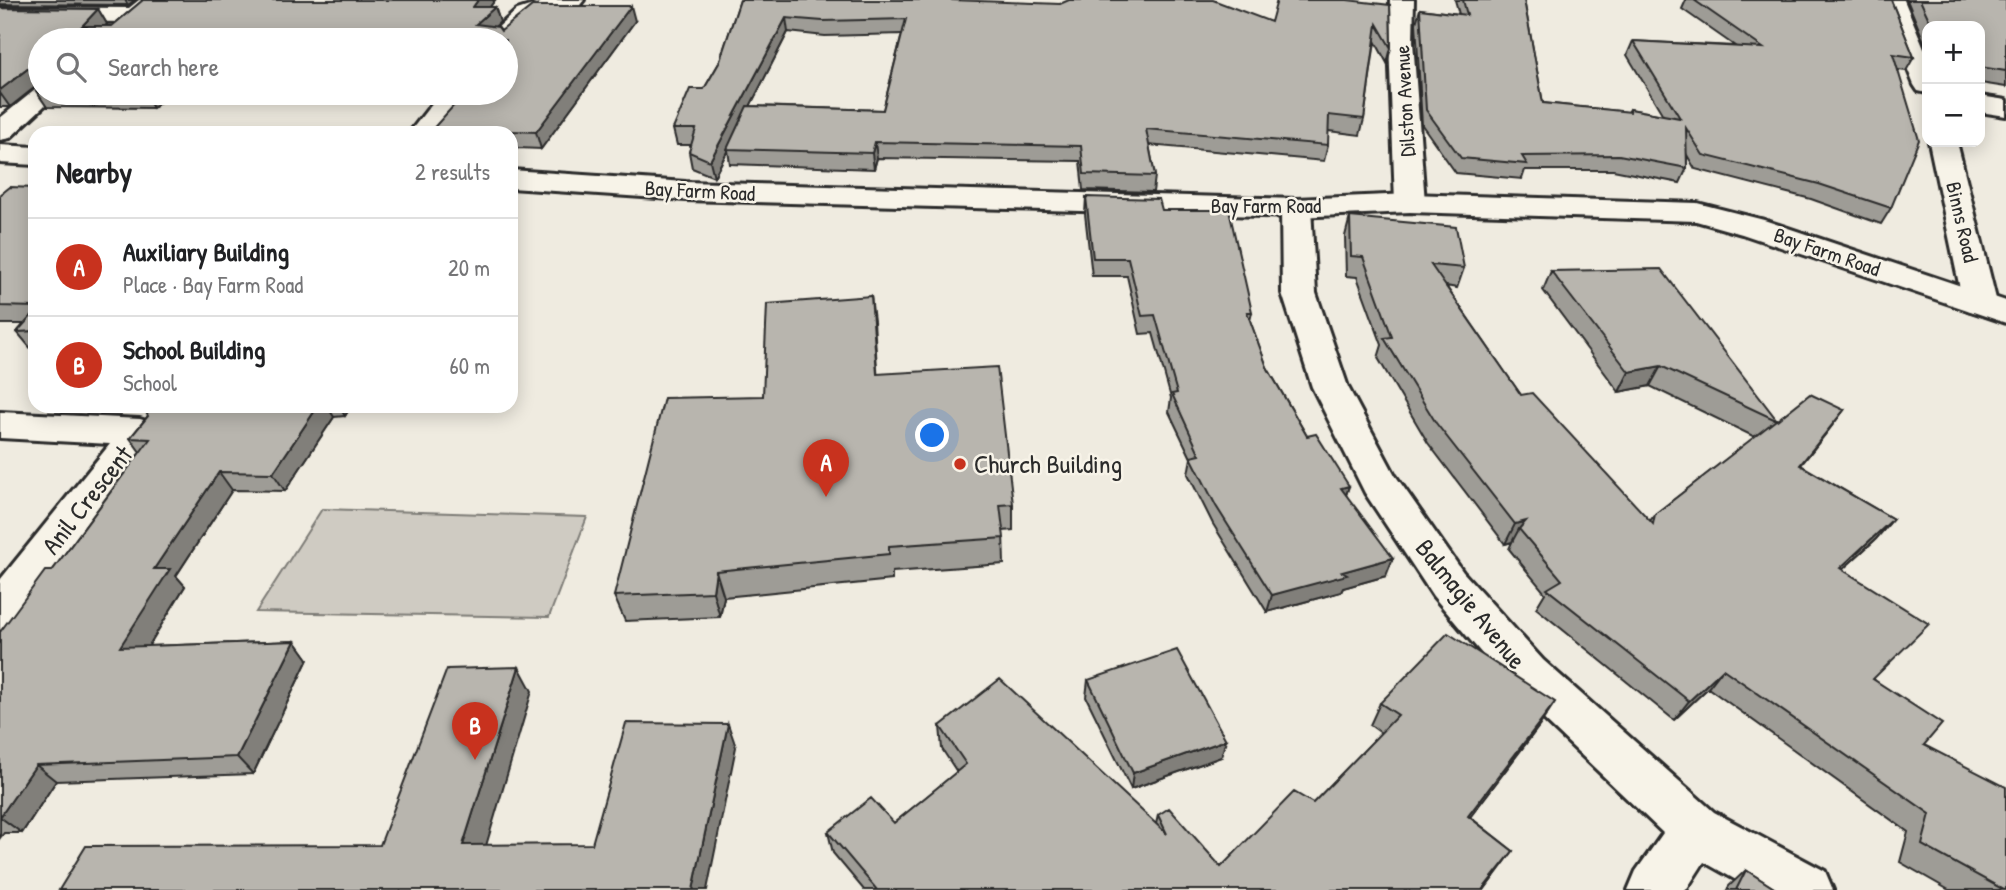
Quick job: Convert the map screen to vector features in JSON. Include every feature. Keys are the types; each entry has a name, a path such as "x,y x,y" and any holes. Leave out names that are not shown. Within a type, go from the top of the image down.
{"street":[{"path":"510,28 525,15 572,0"},
{"name":"Dilston Avenue","path":"1402,0 1401,41 1410,203"},
{"path":"1892,0 1927,84"},
{"path":"0,13 144,7"},
{"path":"119,28 144,7"},
{"path":"0,132 31,105"},
{"path":"428,126 444,105"},
{"path":"1985,105 2006,108"},
{"name":"Binns Road","path":"1945,147 1993,308"},
{"path":"0,154 28,156"},
{"name":"Bay Farm Road","path":"518,179 685,191 1296,208 1410,203 1697,212 1753,227 1993,308"},
{"name":"Balmagie Avenue","path":"1296,208 1299,293 1330,387 1379,484 1448,584 1527,674 1696,829 1806,890"},
{"name":"Anil Crescent","path":"0,425 140,432 0,612"},
{"path":"1655,890 1696,829"}],"shaded area":[{"path":"322,509 587,517 549,617 256,612"}],"building":[{"path":"143,0 478,0 473,7 495,7 476,24 499,28 28,28 28,69 0,90 0,8 98,9 82,26 112,26"},
{"path":"740,0 951,0 1060,4 1069,0 1213,0 1271,22 1277,0 1347,0 1390,5 1391,48 1377,24 1364,119 1329,115 1328,145 1146,129 1155,176 1084,174 1081,146 875,142 872,153 727,149 747,106 883,110 906,19 823,21 786,18 710,161 689,152 696,129 673,129 690,89 704,89 719,63"},
{"path":"1463,0 1524,0 1543,103 1630,112 1630,109 1680,118 1633,41 1763,48 1694,0 1891,0 1914,57 1893,54 1919,140 1891,208 1819,184 1703,155 1686,128 1687,168 1619,155 1522,156 1527,164 1461,158 1426,110 1420,9 1467,15"},
{"path":"1920,0 2006,0 2006,71 1985,68 1985,21 1930,21"},
{"path":"532,6 631,6 536,132 518,131 518,126 435,126 454,105 518,105 518,28 505,28"},
{"path":"10,187 28,188 28,307 0,306 0,195"},
{"path":"1086,197 1159,199 1162,210 1229,210 1252,312 1247,312 1267,367 1307,436 1316,434 1349,486 1341,488 1393,558 1342,572 1347,575 1272,595 1216,506 1191,457 1200,455 1172,394 1177,393 1155,315 1142,316 1128,258 1093,258"},
{"path":"1350,217 1456,227 1464,268 1431,265 1521,395 1532,393 1653,524 1655,514 1776,420 1661,366 1629,372 1551,271 1661,269 1777,420 1810,394 1844,410 1800,465 1893,519 1840,568 1929,624 1873,679 1942,724 1924,745 2006,787 2006,890 1922,845 1930,814 1723,669 1689,701 1547,589 1562,580 1519,529 1526,521 1515,524 1436,423 1384,338 1392,337 1363,257 1351,256"},
{"path":"871,296 877,374 997,367 1013,504 1000,505 1004,538 889,546 889,554 716,571 713,592 614,596 664,398 763,396 767,304"},
{"path":"28,320 28,331 17,332"},
{"path":"146,413 313,413 273,473 219,472 154,569 170,569 120,647 295,641 237,757 36,765 0,817 0,632 45,571 52,571 150,439 130,438 148,416"},
{"path":"1448,633 1555,702 1468,816 1513,851 1482,890 877,890 828,832 871,798 894,823 966,764 940,726 1000,679 1167,834 1158,815 1169,808 1221,867 1294,792 1313,803 1398,715 1380,703"},
{"path":"1177,650 1226,740 1133,773 1088,680"},
{"path":"519,667 463,845 592,844 626,723 728,724 693,890 59,890 86,846 380,845 447,669"},
{"path":"1746,870 1777,890 1736,890"}],"place":[{"name":"Church Building","path":"960,464"},
{"name":"Auxiliary Building","path":"826,497"},
{"name":"School Building","path":"475,760"}]}
